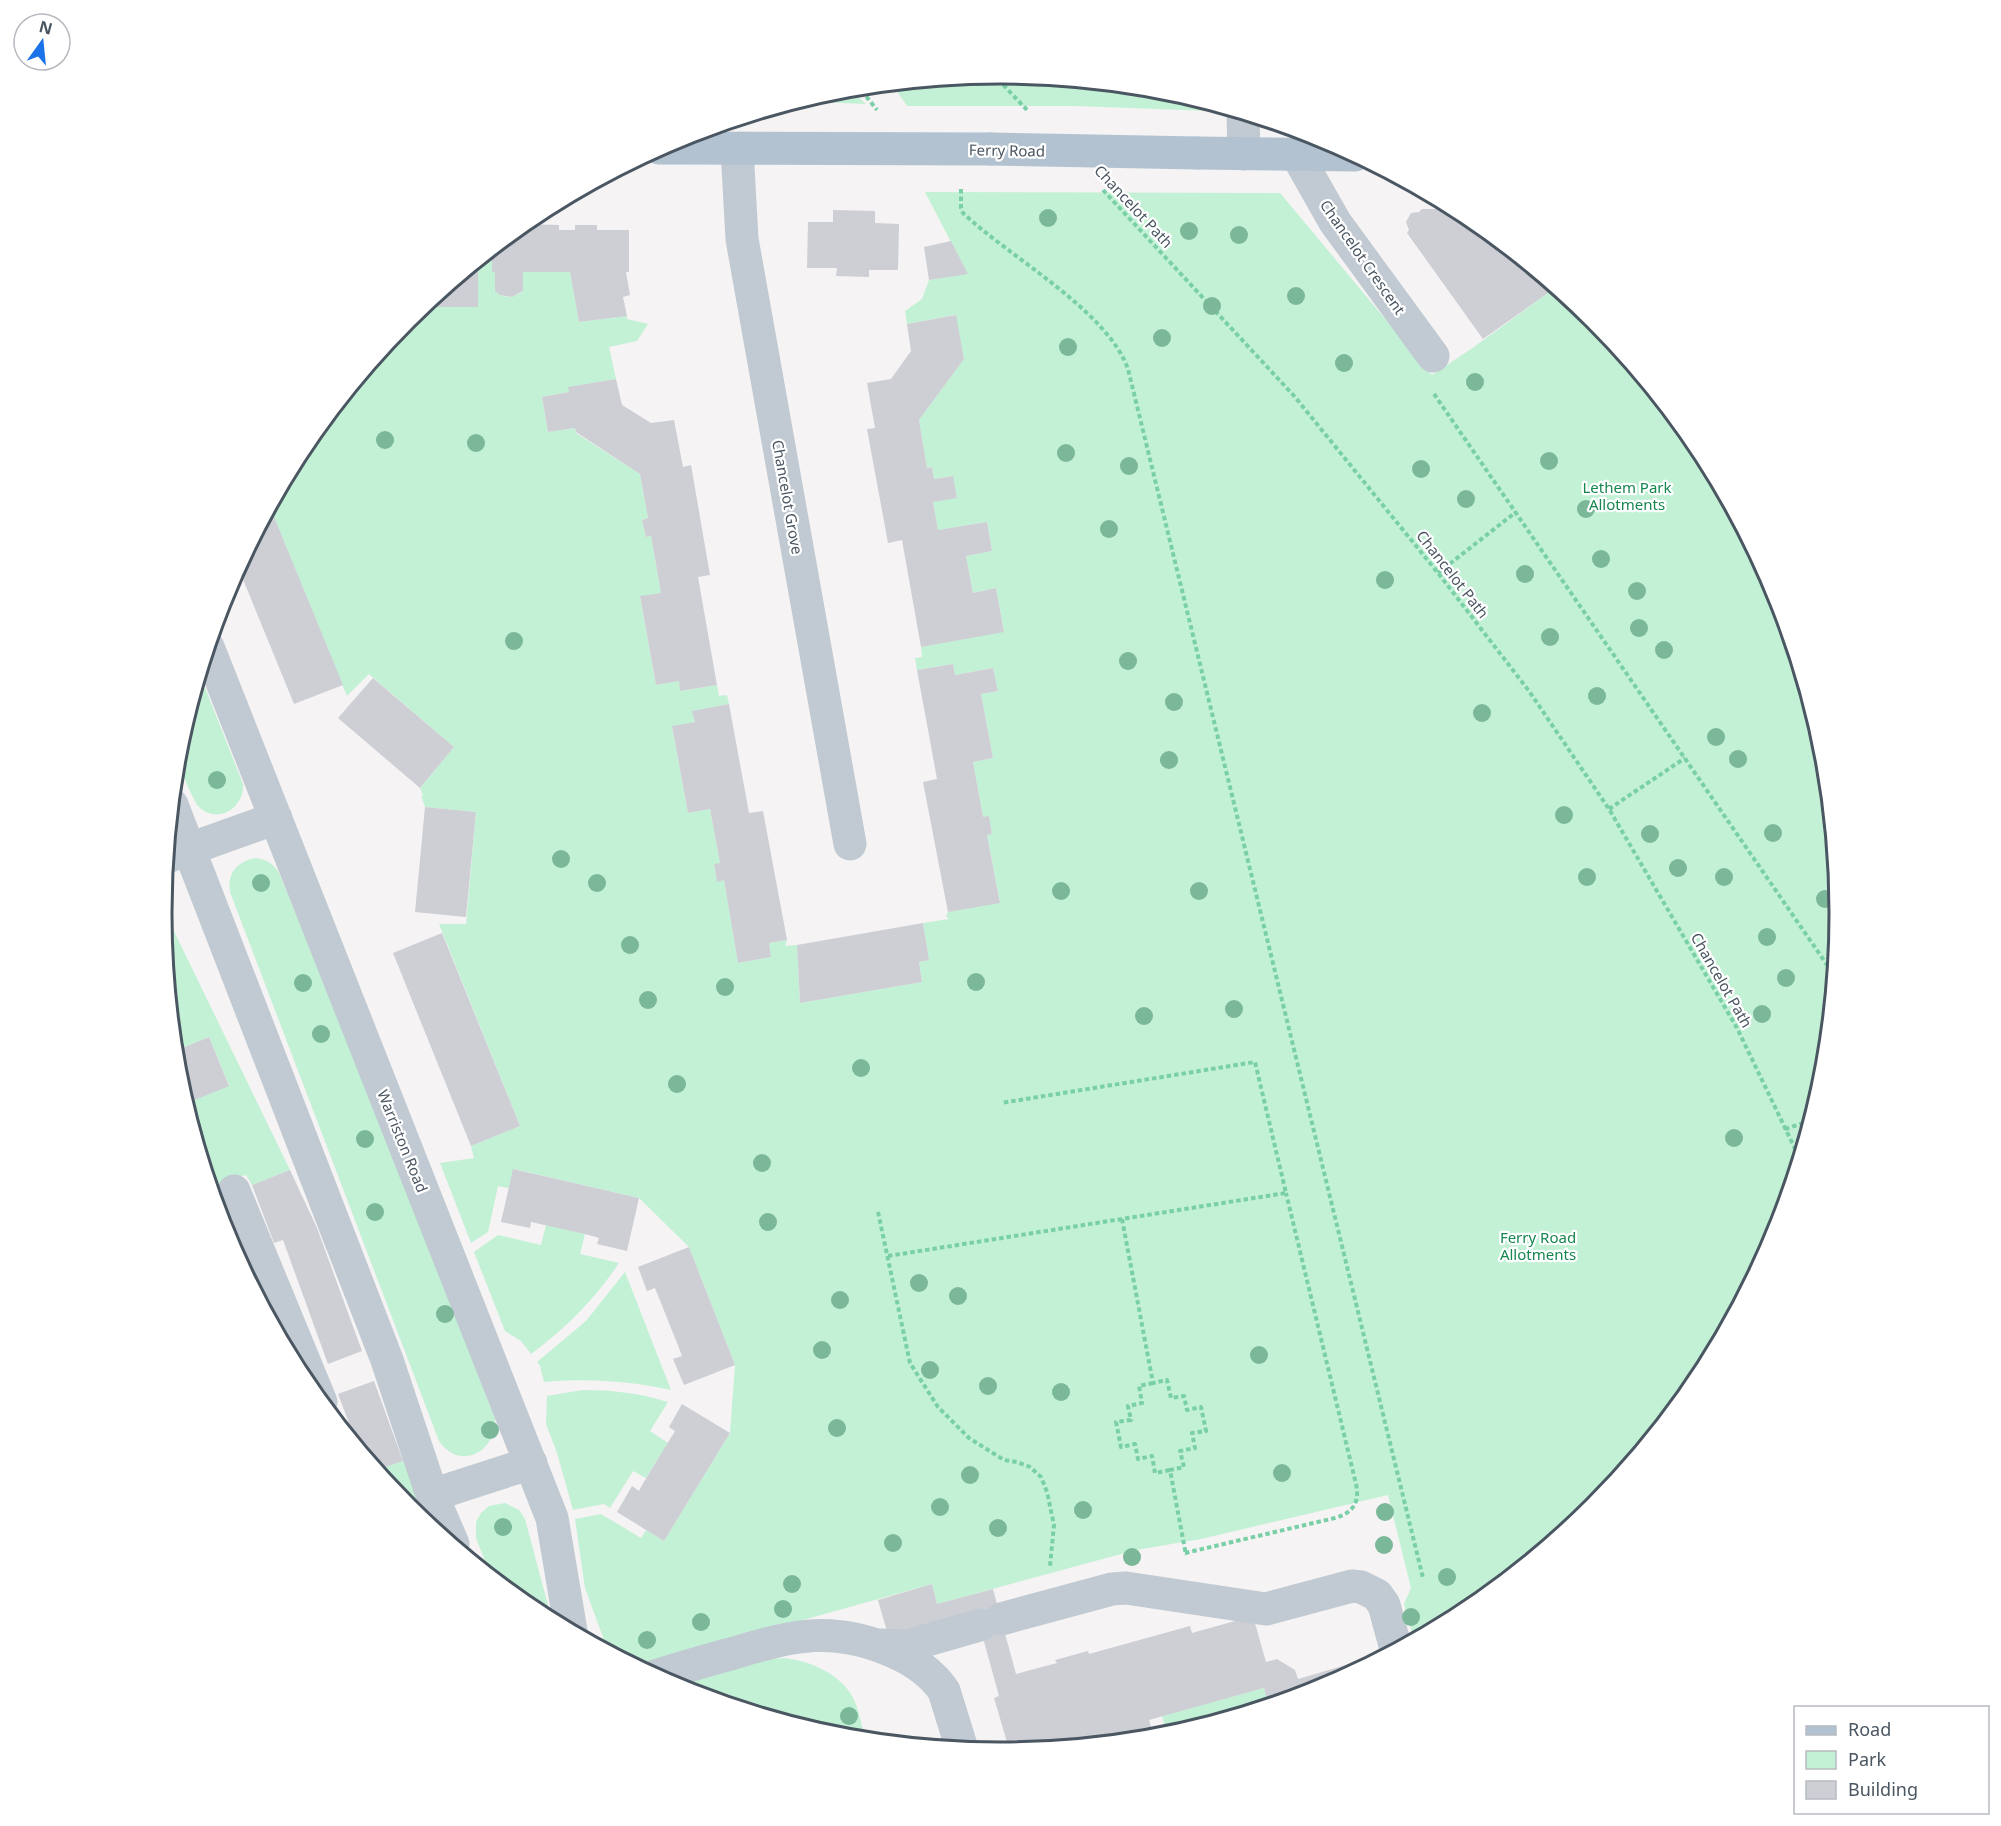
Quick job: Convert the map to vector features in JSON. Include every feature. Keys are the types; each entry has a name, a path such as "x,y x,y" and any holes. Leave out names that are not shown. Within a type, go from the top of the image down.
{"main road":[{"name":"Ferry Road","path":"680,148 976,149 1336,155"}],"street":[{"path":"1243,121 1244,154"},
{"name":"Chancelot Grove","path":"737,149 742,239 850,844"},
{"name":"Chancelot Crescent","path":"1297,155 1335,222 1433,356"},
{"name":"Warriston Road","path":"212,657 552,1518 569,1620"},
{"path":"177,853 276,818"},
{"path":"175,838 177,853 387,1360 432,1495 447,1529"},
{"path":"234,1191 307,1367"},
{"path":"432,1495 531,1463"},
{"path":"668,1672 785,1638 824,1635 874,1644 907,1646 1112,1589 1126,1588 1266,1609 1352,1586 1362,1587 1377,1595 1384,1605 1394,1642"},
{"path":"874,1644 909,1660 939,1684 944,1691 959,1740"}],"path":[{"path":"1003,84 1033,116"},
{"path":"976,149 961,208 963,213 1076,305 1117,345 1128,369 1423,1578"},
{"name":"Chancelot Path","path":"1096,183 1295,397 1438,573 1529,692 1609,809 1737,1028 1795,1149"},
{"path":"1433,356 1425,380 1828,966"},
{"path":"1438,573 1516,512"},
{"path":"1609,809 1685,758"},
{"path":"1001,1103 1255,1062 1358,1493 1356,1503 1349,1512 1335,1518 1185,1553"},
{"path":"1785,1129 1802,1124"},
{"path":"888,1256 1286,1193"},
{"path":"878,1212 910,1363 925,1391 969,1438 1004,1460 1030,1467 1041,1477 1047,1492 1054,1525 1051,1561 1046,1580 1003,1619"},
{"path":"1122,1219 1153,1383"},
{"path":"1167,1380 1171,1398 1184,1395 1187,1410 1201,1407 1206,1431 1192,1433 1195,1448 1180,1451 1184,1467 1170,1470 1155,1473 1152,1456 1138,1459 1135,1444 1121,1447 1116,1422 1131,1420 1128,1406 1142,1403 1139,1386 1167,1380"},
{"path":"1152,1592 1164,1589 1178,1579 1185,1566 1186,1559 1170,1470"}],"green space":[{"path":"1000,84 1109,91 1210,111 1075,106 907,106 896,91"},
{"path":"857,97 866,104 828,102"},
{"path":"925,192 1280,193 1432,375 1549,292 1624,366 1690,452 1744,546 1786,647 1814,751 1828,859 1829,913 1828,967 1814,1075 1786,1179 1744,1280 1718,1328 1690,1374 1624,1460 1587,1499 1505,1571 1412,1633 1404,1604 1411,1588 1388,1495 1201,1539 1136,1550 937,1604 932,1584 648,1663 634,1657 604,1641 585,1588 575,1519 601,1514 641,1538 646,1530 664,1541 730,1433 735,1365 689,1247 639,1198 514,1169 509,1188 498,1186 488,1232 471,1243 440,1163 474,1158 471,1146 520,1126 439,924 466,924 476,812 425,807 421,796 423,795 420,788 454,747 369,674 347,696 273,516 283,498 311,452 343,408 377,366 414,327 436,307 477,307 478,270 492,258 495,291 502,295 513,296 523,291 523,272 570,272 579,322 627,316 627,319 648,324 637,341 609,347 616,379 569,387 569,392 542,397 548,432 575,428 576,433 640,474 648,518 642,520 646,537 651,536 661,593 640,597 656,685 679,681 681,691 717,685 719,696 727,695 729,704 693,711 695,722 672,727 688,813 710,809 720,863 714,865 717,881 724,880 738,963 771,957 769,943 787,940 785,946 797,945 800,1003 922,982 919,962 929,960 923,923 949,919 946,916 948,912 1000,902 987,835 992,834 989,817 983,817 973,762 993,758 981,694 998,691 993,668 955,675 953,664 917,670 915,658 922,657 921,647 1004,631 996,588 973,593 966,556 992,551 987,522 938,530 933,502 957,497 952,476 934,479 932,467 927,468 919,420 964,359 955,315 907,324 905,311 922,299 929,280 967,273"},
{"path":"204,685 243,784 242,792 240,800 229,811 214,814 199,807 183,776 187,751"},
{"path":"255,858 269,862 279,873 379,1117 495,1419 494,1431 489,1441 475,1454 456,1455 447,1450 439,1441 230,892 230,879 235,869 243,862"},
{"path":"171,926 290,1170 252,1185 246,1175 217,1184 193,1100 229,1085 209,1037 183,1048 173,967"},
{"path":"546,1225 585,1234 580,1254 619,1263 579,1312 531,1354 521,1341 505,1331 474,1252 498,1235 541,1245"},
{"path":"625,1272 671,1390 608,1381 544,1382 537,1362 586,1321"},
{"path":"583,1390 626,1393 668,1402 650,1431 668,1443 646,1478 633,1471 610,1508 604,1504 573,1510 557,1453 546,1424 547,1396"},
{"path":"403,1461 421,1506 414,1499 384,1468"},
{"path":"505,1503 519,1510 525,1519 549,1607 486,1562 476,1538 476,1522 489,1506"},
{"path":"784,1658 805,1662 835,1677 850,1692 863,1730 786,1714 690,1682 772,1659"},
{"path":"1264,1688 1267,1698 1215,1714 1164,1725 1162,1716"}],"building":[{"path":"1422,209 1437,209 1505,255 1549,292 1483,339 1407,233 1409,230 1406,222 1411,213"},
{"path":"833,210 875,211 875,223 899,224 898,270 869,270 869,277 836,276 837,268 807,268 808,222 833,222"},
{"path":"539,224 559,225 559,230 575,230 575,225 597,225 597,230 629,230 629,272 626,272 630,295 623,297 627,316 579,322 570,272 523,272 523,291 512,297 500,295 495,291 495,272 492,272 492,258"},
{"path":"951,241 968,274 929,280 924,247"},
{"path":"478,270 478,307 436,307"},
{"path":"956,315 964,359 919,420 927,468 932,467 934,479 953,476 957,498 933,502 938,530 987,522 992,551 966,556 973,593 996,588 1004,632 921,647 902,540 888,543 867,429 875,428 867,383 891,379 911,351 907,324"},
{"path":"616,379 622,405 651,423 674,420 683,467 691,465 710,575 698,577 717,685 680,691 679,681 656,685 640,596 661,593 651,536 646,537 642,520 648,518 640,474 576,432 575,428 548,432 542,397 569,392 568,387"},
{"path":"274,516 343,685 294,704 243,578"},
{"path":"953,664 955,675 993,668 998,691 981,694 993,758 973,762 983,817 989,816 992,834 987,835 1000,903 948,912 923,782 937,779 917,670"},
{"path":"373,678 454,747 420,788 338,718"},
{"path":"729,704 749,813 763,811 787,940 769,943 771,957 738,963 724,880 717,882 714,864 720,863 710,809 688,813 672,726 695,722 692,711"},
{"path":"425,807 476,812 466,917 415,912"},
{"path":"923,923 929,960 919,962 922,982 800,1003 797,945"},
{"path":"442,933 520,1126 471,1146 393,953"},
{"path":"209,1037 229,1086 193,1101 183,1048"},
{"path":"513,1169 639,1198 627,1251 597,1244 599,1238 585,1234 531,1222 530,1228 501,1222"},
{"path":"290,1170 317,1228 362,1351 328,1364 283,1240 274,1243 252,1185"},
{"path":"689,1247 735,1365 684,1385 673,1359 682,1356 679,1348 655,1288 647,1291 638,1267"},
{"path":"374,1381 403,1461 384,1468 351,1427 338,1394"},
{"path":"682,1404 730,1433 664,1541 617,1512 632,1486 639,1491 675,1431 669,1427"},
{"path":"932,1584 937,1604 993,1589 1016,1674 1057,1663 1055,1660 1088,1651 1089,1654 1190,1626 1192,1633 1253,1616 1266,1662 1277,1659 1295,1670 1298,1679 1355,1662 1267,1698 1264,1688 1149,1720 1151,1728 1109,1735 1007,1742 994,1698 999,1696 977,1616 890,1642 878,1600"}],"park label":[{"name":"Lethem Park Allotments","path":"1627,496"},
{"name":"Ferry Road Allotments","path":"1538,1246"}]}
